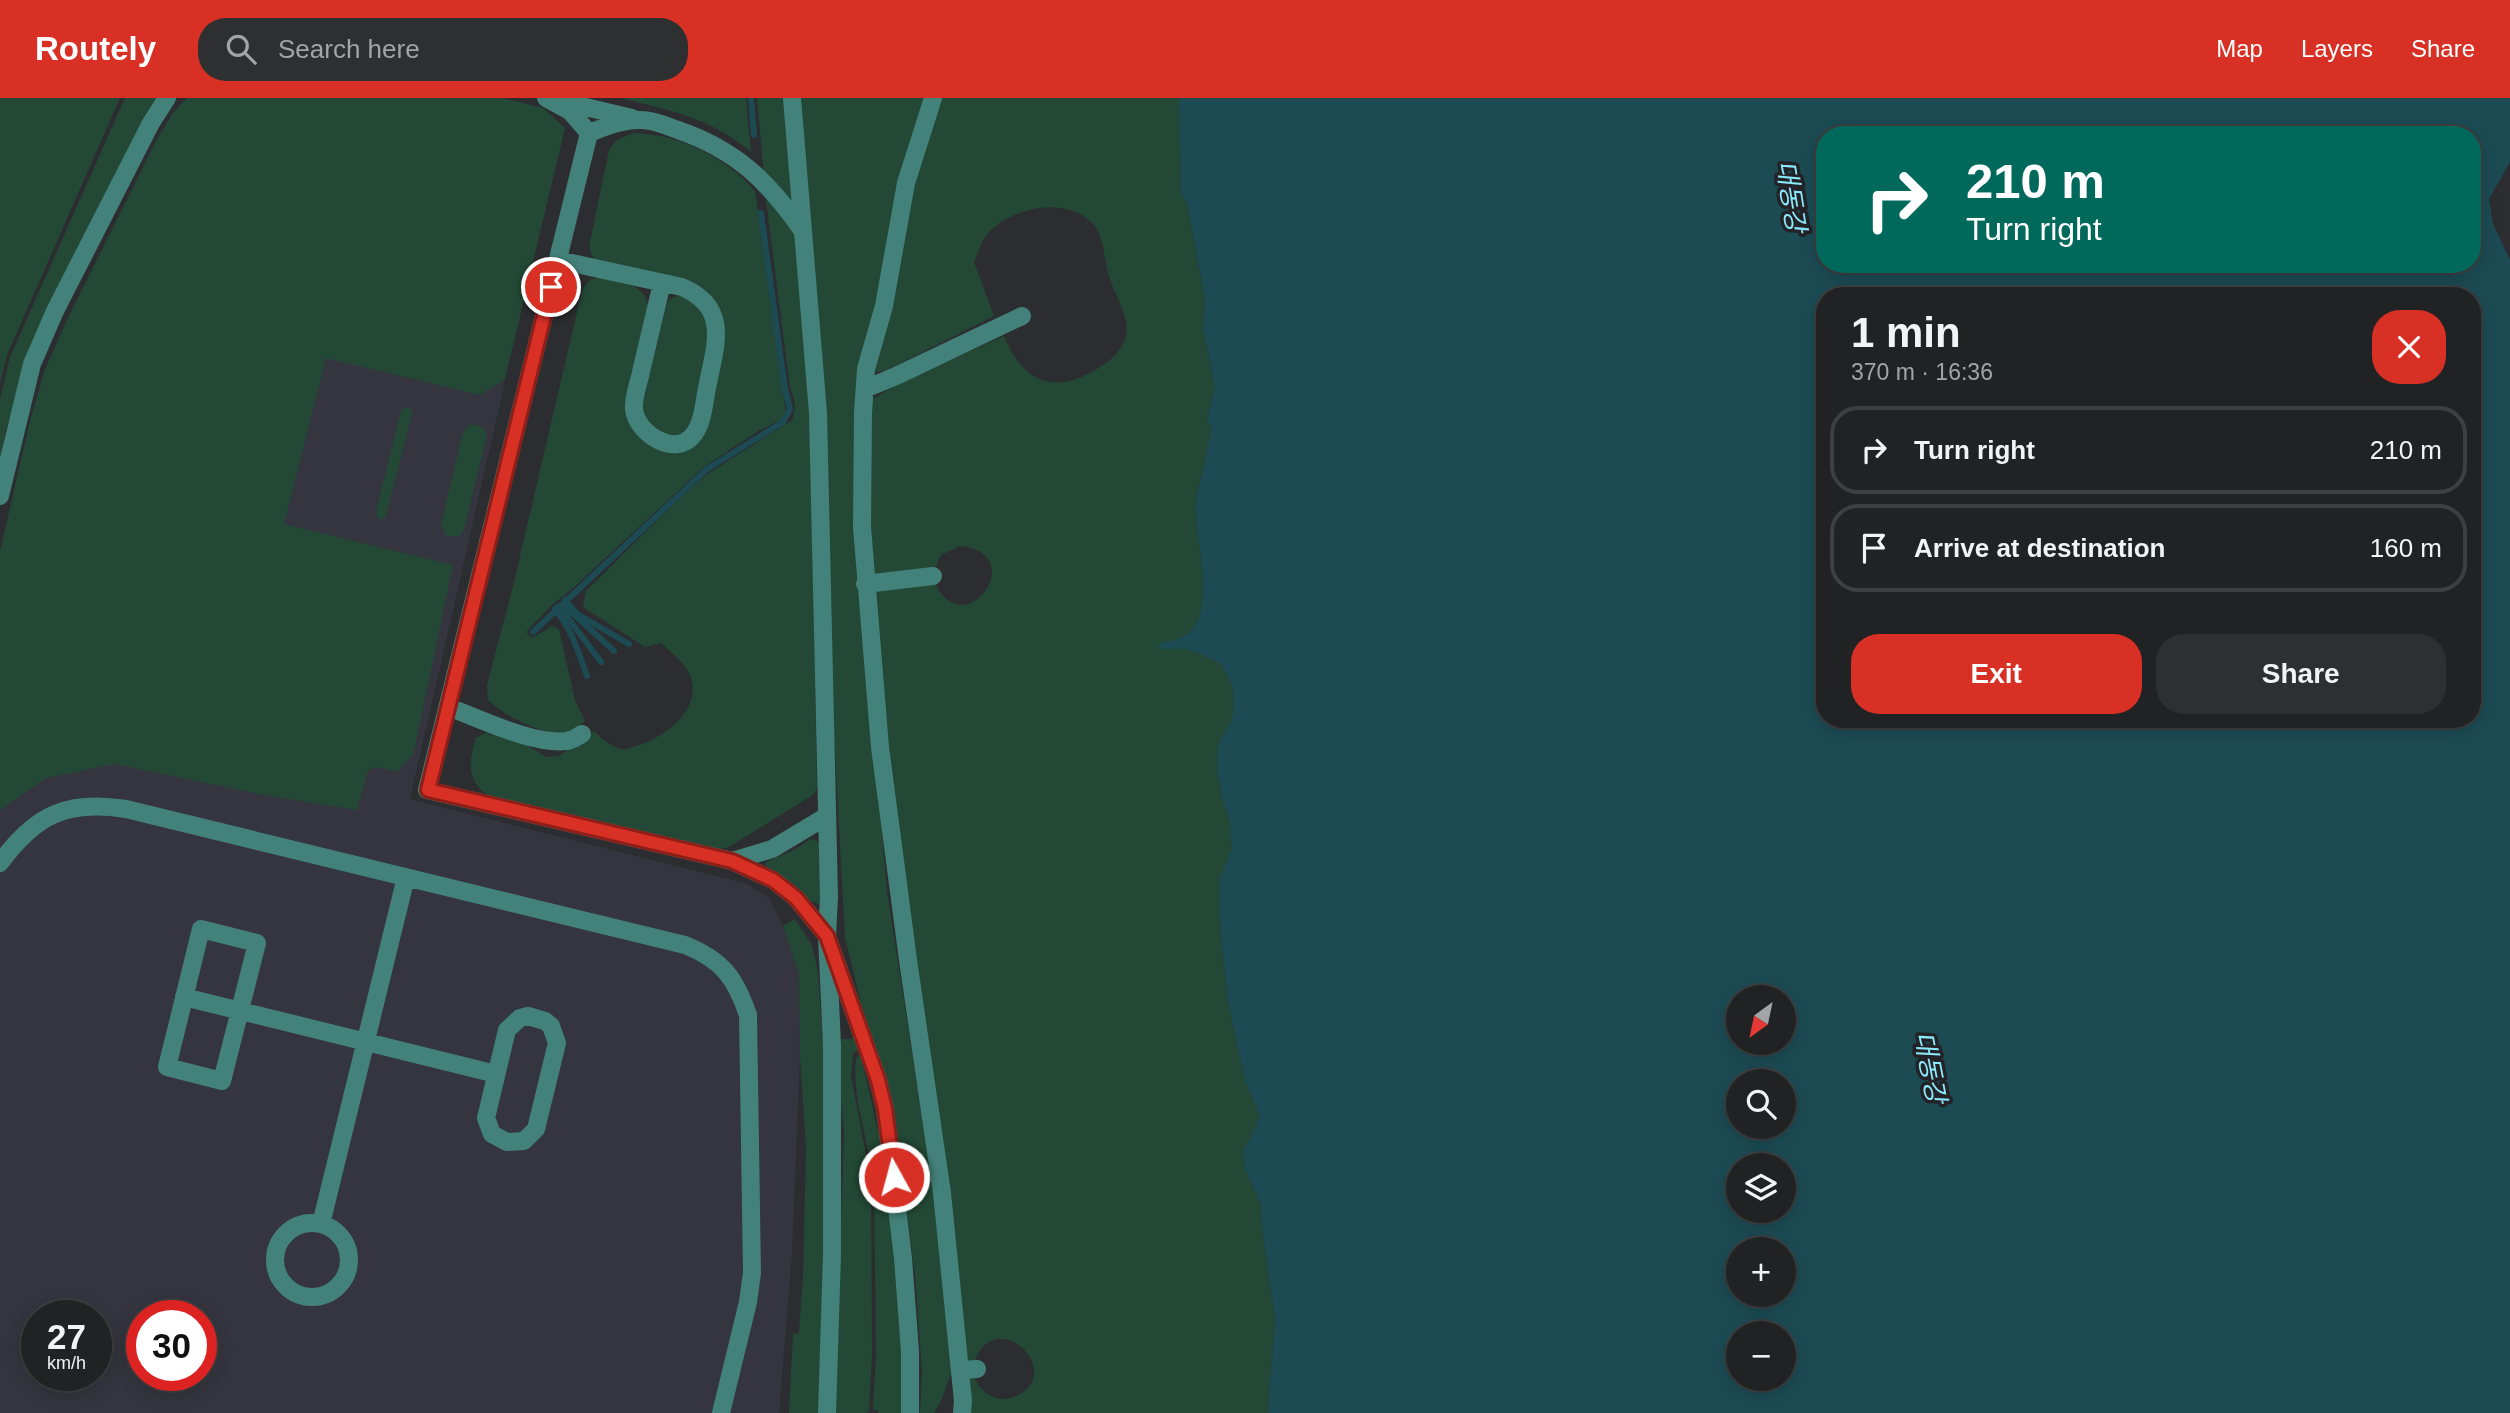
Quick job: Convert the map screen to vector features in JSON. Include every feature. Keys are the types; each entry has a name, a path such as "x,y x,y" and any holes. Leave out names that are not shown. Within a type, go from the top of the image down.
{"street":[{"path":"0,496 32,364 55,311 167,98"},
{"path":"589,133 570,111 546,98 700,137 727,152 762,179 803,232"},
{"path":"792,98 818,413 829,897 827,936 832,1045 832,1212 827,1413"},
{"path":"933,98 905,183 884,306 866,369 862,527 880,747 969,1369 962,1413"},
{"path":"589,133 614,124 641,120"},
{"path":"589,133 428,790 732,861 773,880 789,892 827,936 878,1080 885,1109 911,1351 910,1413"},
{"path":"558,260 682,287 696,293 708,303 718,331 700,422 692,437 671,443 654,438 643,431 634,410 662,283"},
{"path":"865,389 1022,316"},
{"path":"865,584 933,576"},
{"path":"448,707 525,734 555,741 571,741 582,734"},
{"path":"0,863 17,840 42,820 69,808 98,805 126,809 685,945 707,954 725,969 739,989 748,1014 752,1273 748,1302 721,1413"},
{"path":"732,861 772,849 827,816"},
{"path":"321,1224 406,877"},
{"path":"201,929 257,943 222,1081 167,1067 184,997 201,929"},
{"path":"184,997 496,1074"},
{"path":"537,1017 551,1026 557,1043 536,1129 523,1141 515,1143 498,1139 487,1126 486,1118 496,1074 507,1030 512,1023 520,1018 537,1017"},
{"path":"304,1223 321,1224 339,1233 346,1243 350,1255 349,1267 345,1279 337,1288 302,1304 282,1283 275,1259 277,1247 283,1236 293,1228 304,1223"}],"shaded area":[{"path":"315,338 505,382 410,799 747,884 769,898 783,926 799,974 800,1056 792,1253 779,1413 0,1413 0,694"}],"green space":[{"path":"0,98 120,98 7,355 0,384"},
{"path":"125,98 158,98 145,116 24,369 5,433 0,461 0,399 10,357"},
{"path":"187,98 503,98 543,108 565,128 505,379 480,395 326,358 284,524 453,565 413,755 397,771 375,767 368,771 357,810 264,795 115,764 46,778 0,810 0,551 30,421 44,372 65,324 155,143 172,114"},
{"path":"620,98 746,98 751,152 705,123 672,111"},
{"path":"757,98 784,98 810,420 817,789 813,795 729,847 715,850 492,798 477,786 473,779 471,756 476,738 488,732 490,736 496,732 525,744 546,757 559,756 594,731 610,744 626,749 663,733 682,716 688,706 692,683 688,671 675,656 661,643 645,647 583,607 586,591 685,493 709,473 792,420 794,416 795,404 790,388 766,200"},
{"path":"799,98 926,98 857,377 854,513 887,892 934,1193 952,1371 934,1413 920,1413 922,1371 915,1274 892,1109 885,1075 861,1004 845,937"},
{"path":"940,98 1179,98 1181,192 1187,203 1205,299 1203,329 1215,387 1207,419 1212,429 1196,503 1202,606 1189,633 1159,644 1160,649 1187,649 1221,664 1232,685 1234,709 1231,722 1218,745 1217,770 1230,822 1232,849 1220,877 1220,921 1227,997 1245,1081 1259,1113 1258,1122 1243,1152 1245,1170 1261,1204 1275,1319 1268,1413 968,1413 966,1379 973,1375 984,1391 1002,1399 1016,1396 1030,1385 1034,1372 1031,1359 1022,1348 1010,1340 996,1339 983,1347 973,1365 965,1365 886,745 875,586 935,583 947,600 961,605 975,601 985,591 991,577 991,564 981,552 960,546 941,555 933,572 874,580 868,526 870,401 897,384 1004,336 1021,365 1031,375 1055,383 1069,381 1084,376 1112,358 1122,346 1127,329 1095,226 1082,215 1066,209 1033,209 1010,217 990,231 974,262 994,316 885,371 872,372 911,188"},
{"path":"633,133 668,138 700,150 730,168 755,191 786,413 780,420 705,466 553,604 526,632 532,638 552,626 559,629 575,701 585,721 567,735 535,728 514,719 488,700 487,685 581,295 590,280 601,277 622,281 645,296 648,304 627,401 641,436 696,440 714,300 702,287 688,280 595,259 590,252 609,150 617,140"},
{"path":"681,295 699,304 712,332 695,420 682,434 671,436 660,434 645,418 642,407 667,303 673,297"},
{"path":"405,407 411,409 412,414 386,515 384,519 379,519 376,512 401,411"},
{"path":"471,424 481,426 486,432 486,439 464,529 460,536 446,536 441,525 463,432"},
{"path":"811,839 819,844 819,904 808,900 795,885 765,865 766,862"},
{"path":"795,919 812,945 818,973 824,1054 826,1254 819,1413 789,1413 793,1334 799,1333 803,1277 806,1148 800,1056 799,974 783,926"},
{"path":"853,1036 859,1050 853,1053 851,1076 871,1181 872,1354 869,1410 866,1413 835,1413 844,1133 837,1050 842,1039 852,1039"},
{"path":"860,1055 880,1143 893,1232 901,1323 903,1413 878,1413 878,1410 873,1410 876,1356 874,1182 856,1083 855,1069 857,1056"}],"water":[{"name":"대동강","path":"1179,98 2510,98 2510,162 2489,199 2493,224 2510,260 2510,1413 1268,1413 1275,1319 1261,1204 1245,1170 1243,1152 1258,1122 1259,1113 1245,1081 1227,997 1220,921 1220,877 1232,849 1230,822 1217,770 1218,745 1231,722 1234,709 1232,685 1221,664 1205,656 1187,649 1159,649 1159,643 1179,639 1189,633 1202,606 1196,503 1212,429 1207,419 1215,387 1203,329 1205,299 1187,203 1181,192"}],"waterway":[{"path":"751,98 754,135"},
{"path":"533,632 707,469 783,422 790,409 761,213"},
{"path":"565,600 577,614 629,644"},
{"path":"559,606 601,662"},
{"path":"567,608 614,651"},
{"path":"555,609 570,633 587,676"}],"route":[{"path":"551,287 428,790 732,861 773,880 796,898 827,936 853,1008 878,1080 885,1109 894,1177"}]}
